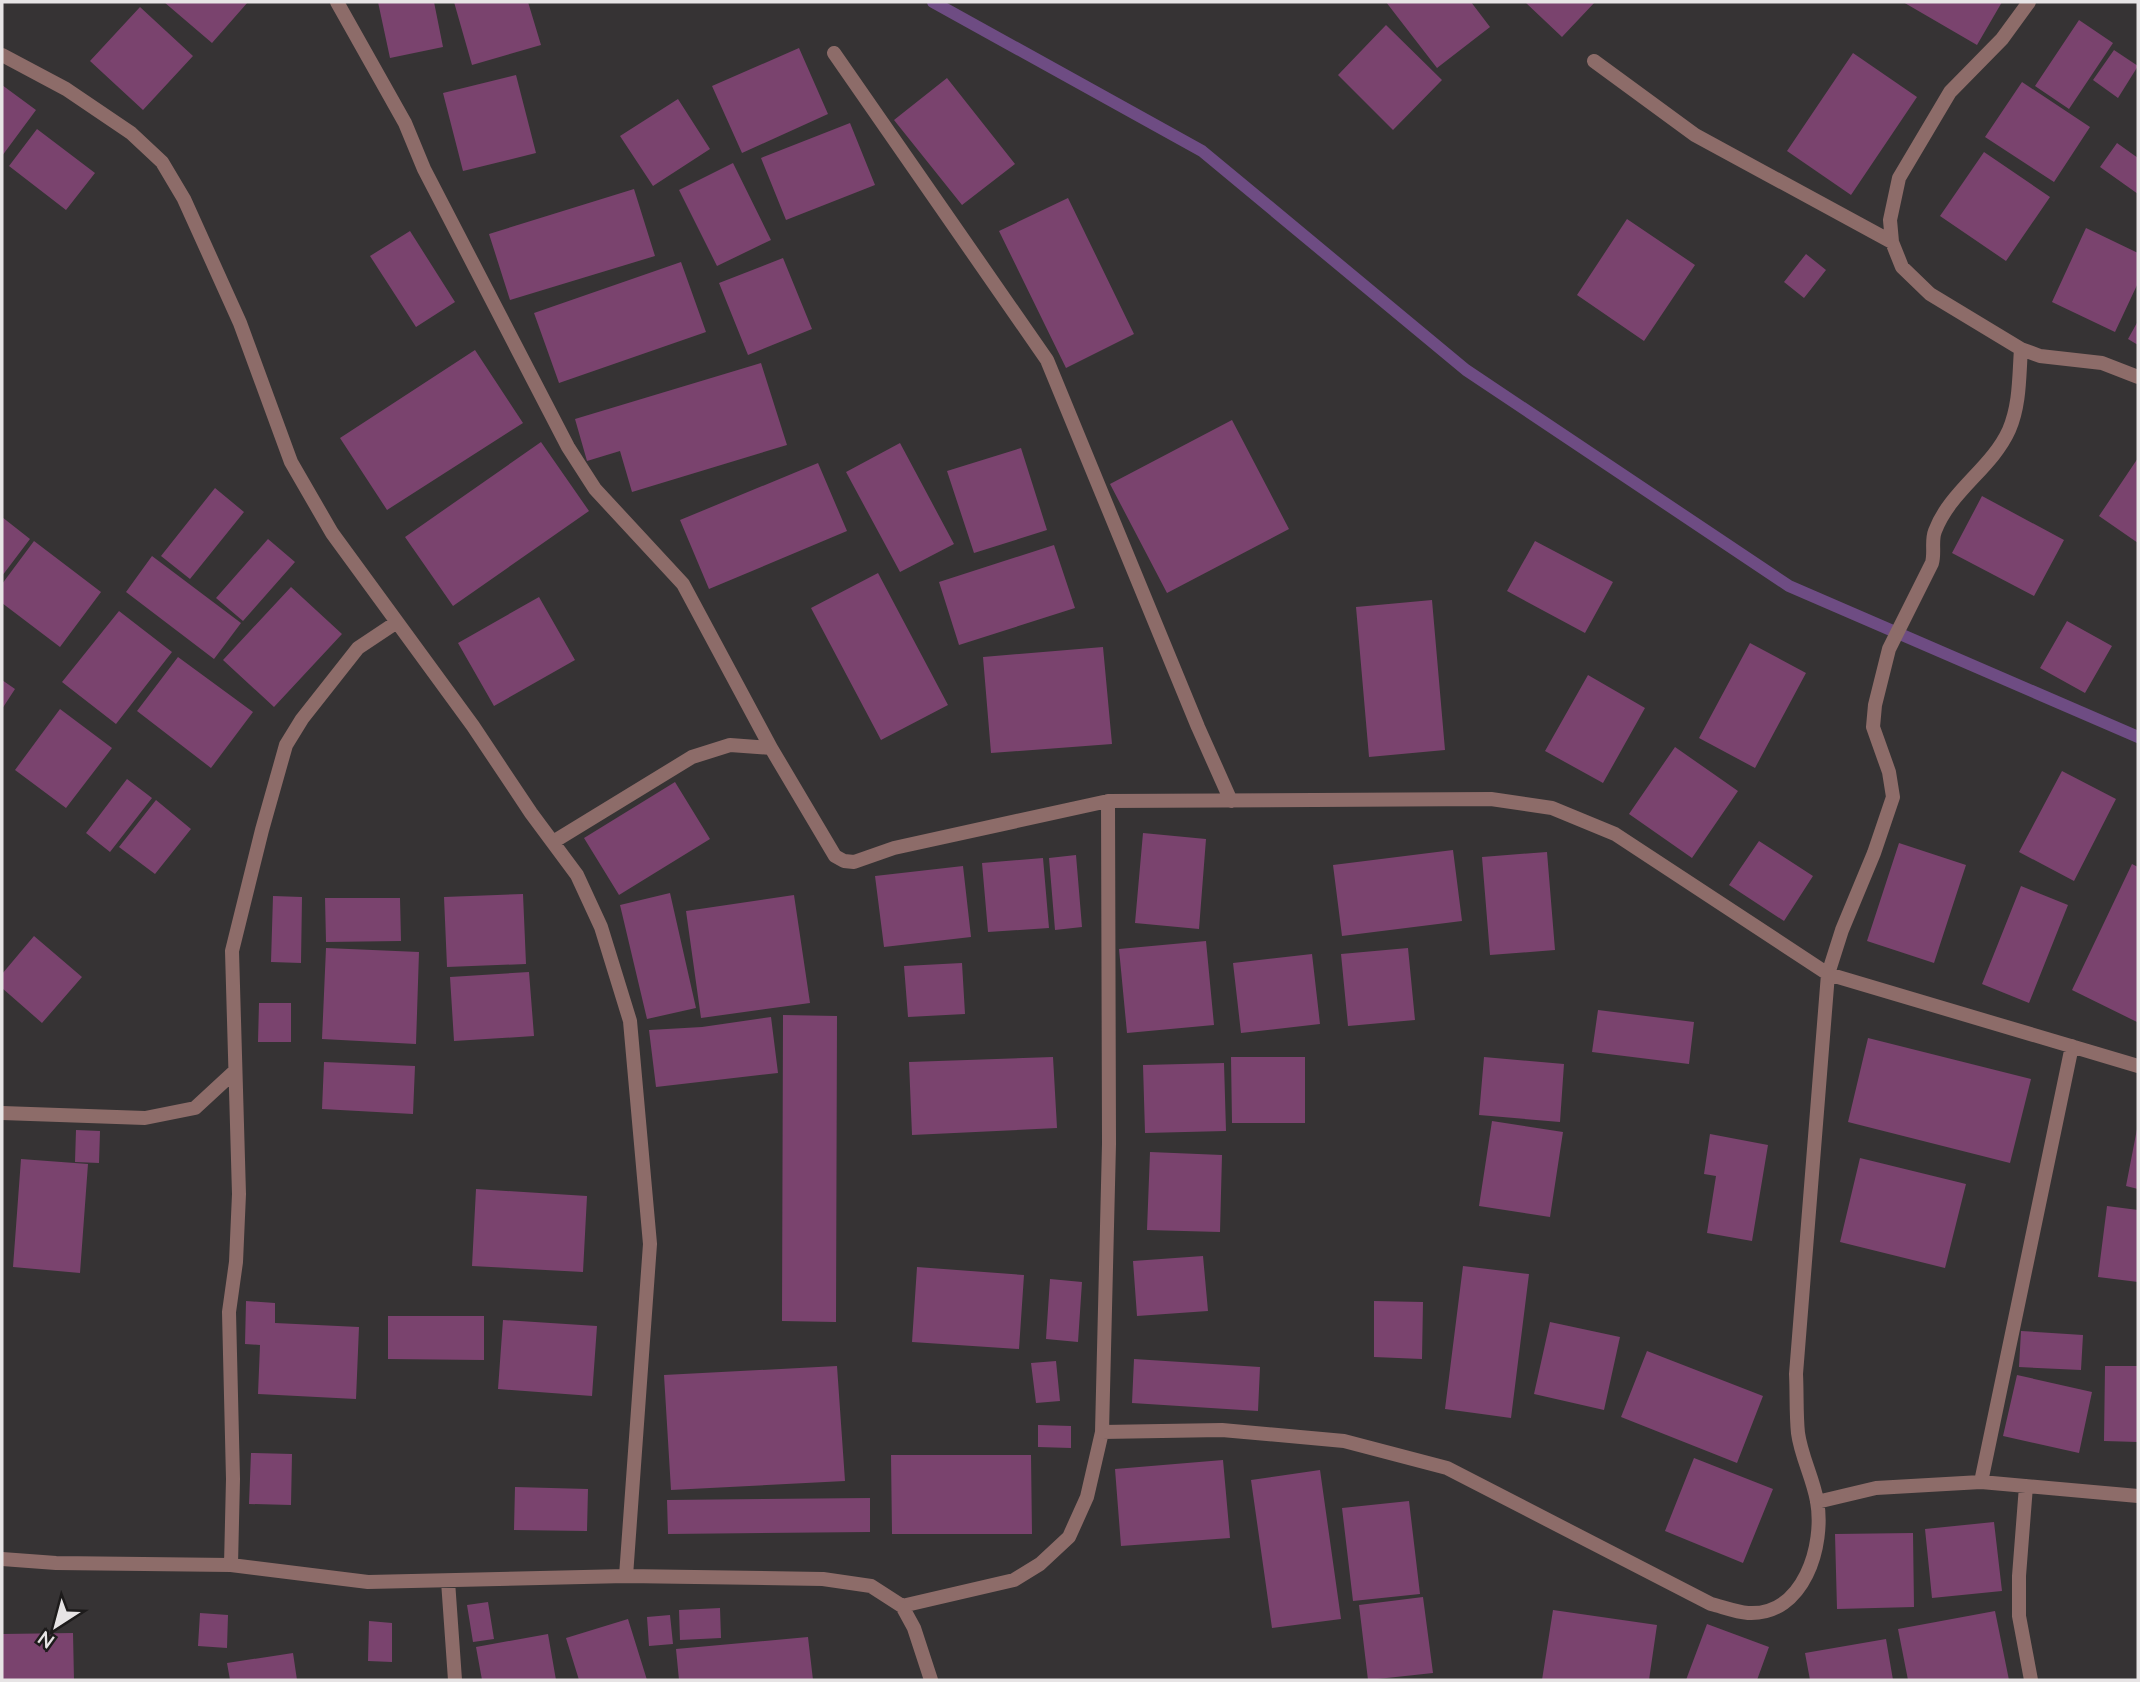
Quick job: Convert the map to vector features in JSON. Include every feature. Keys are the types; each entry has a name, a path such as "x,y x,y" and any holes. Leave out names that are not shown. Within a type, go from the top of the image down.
{"street":[{"path":"337,2 405,123 424,169 568,447 595,489 683,584 751,714 835,856 854,862 894,848 1108,801 1491,799 1552,808 1615,834 1828,974 2138,1066"},
{"path":"2029,2 2002,39 1950,92 1899,178 1890,220 1892,242 1902,267 1930,293 2021,349 2040,356 2102,363 2138,377"},
{"path":"834,53 1047,360 1231,801"},
{"path":"2,55 66,89 131,133 162,162 184,199 240,323 291,462 332,533 473,726 577,875 601,927 630,1021 650,1244 626,1576"},
{"path":"1594,61 1695,135 1892,242"},
{"path":"1102,1432 1222,1430 1345,1441 1447,1468 1711,1604 1748,1613 1772,1609 1790,1599 1810,1570 1819,1537 1817,1502 1798,1434 1796,1374 1828,974 1893,797 1889,772 1873,727 1875,705 1889,649 1932,563 1935,549 1933,539 1946,511 2008,433 2015,410 2021,349"},
{"path":"231,1565 233,1479 229,1312 236,1262 239,1194 232,951 286,745 302,719 358,648 397,622"},
{"path":"553,842 692,757 730,745 771,748"},
{"path":"902,1606 1014,1580 1040,1564 1069,1537 1087,1497 1102,1432 1109,1144 1108,801"},
{"path":"1980,1482 2072,1046"},
{"path":"2,1113 145,1118 195,1108 234,1072"},
{"path":"1817,1502 1877,1488 1980,1482 2138,1496"},
{"path":"2026,1486 2019,1576 2019,1616 2031,1680"},
{"path":"2,1559 56,1563 231,1565 368,1582 626,1576 822,1579 871,1586 902,1606 914,1628 931,1680"},
{"path":"448,1581 455,1680"}],"building":[{"path":"164,2 248,2 212,43"},
{"path":"378,2 434,2 443,47 390,58"},
{"path":"454,2 528,2 541,45 472,65"},
{"path":"1386,2 1471,2 1490,27 1437,68"},
{"path":"1525,2 1595,2 1562,37"},
{"path":"1903,2 2002,2 1977,45"},
{"path":"140,7 193,56 143,110 90,61"},
{"path":"2079,20 2113,43 2069,109 2035,86"},
{"path":"1386,25 1442,80 1393,130 1338,75"},
{"path":"799,48 828,114 742,153 712,86"},
{"path":"2114,50 2138,66 2118,98 2093,80"},
{"path":"1853,53 1917,97 1851,195 1787,151"},
{"path":"516,75 536,153 463,171 443,93"},
{"path":"947,78 1015,164 962,205 894,120"},
{"path":"2022,82 2090,127 2054,182 1985,137"},
{"path":"2,85 36,110 2,156"},
{"path":"678,99 710,149 653,186 620,136"},
{"path":"850,123 875,185 786,220 761,158"},
{"path":"37,129 95,173 66,210 9,166"},
{"path":"2117,143 2138,158 2138,194 2100,167"},
{"path":"1984,152 2050,197 2006,261 1940,216"},
{"path":"733,163 771,240 717,266 679,190"},
{"path":"634,189 655,256 510,300 489,234"},
{"path":"1068,198 1134,334 1066,368 999,231"},
{"path":"1627,219 1695,265 1644,341 1577,295"},
{"path":"2086,228 2138,253 2138,283 2115,332 2052,302"},
{"path":"410,231 455,302 416,327 370,256"},
{"path":"1806,254 1826,270 1804,298 1784,282"},
{"path":"783,258 812,329 748,355 719,283"},
{"path":"681,262 706,332 559,383 534,313"},
{"path":"2138,321 2138,345 2128,339"},
{"path":"475,350 523,423 387,510 340,438"},
{"path":"761,363 787,445 632,492 620,451 587,461 575,419"},
{"path":"1232,420 1289,529 1167,593 1110,484"},
{"path":"541,442 589,511 453,606 405,537"},
{"path":"900,443 954,544 900,572 846,472"},
{"path":"1021,448 1047,530 974,553 947,471"},
{"path":"2138,458 2138,543 2099,516"},
{"path":"818,463 847,531 709,589 680,520"},
{"path":"215,488 244,512 190,579 161,556"},
{"path":"1982,496 2064,540 2034,596 1952,553"},
{"path":"2,517 30,539 2,576"},
{"path":"268,539 295,562 243,621 216,598"},
{"path":"34,541 101,592 60,647 2,603 2,584"},
{"path":"1535,541 1613,582 1585,633 1507,591"},
{"path":"1054,545 1075,608 959,645 939,582"},
{"path":"152,556 241,623 214,659 126,592"},
{"path":"878,573 948,705 881,740 811,608"},
{"path":"291,587 342,634 274,707 223,660"},
{"path":"539,597 575,660 494,706 458,643"},
{"path":"1432,600 1445,750 1369,757 1356,607"},
{"path":"119,611 172,652 116,724 62,682"},
{"path":"2067,621 2112,646 2085,693 2040,668"},
{"path":"1750,643 1806,673 1755,768 1699,738"},
{"path":"1103,647 1112,744 991,753 983,657"},
{"path":"178,657 253,712 211,768 137,711"},
{"path":"1588,675 1645,708 1603,783 1545,751"},
{"path":"2,680 15,689 2,709"},
{"path":"60,709 112,748 66,808 15,770"},
{"path":"1675,747 1738,791 1692,858 1629,814"},
{"path":"2062,771 2116,799 2074,881 2019,852"},
{"path":"127,779 152,798 110,852 86,833"},
{"path":"675,782 710,839 619,895 584,838"},
{"path":"156,800 191,829 155,874 119,847"},
{"path":"1143,833 1206,839 1199,929 1135,923"},
{"path":"1759,841 1813,876 1784,921 1729,885"},
{"path":"1899,843 1966,865 1934,963 1867,941"},
{"path":"1453,850 1462,921 1342,936 1333,865"},
{"path":"1547,852 1555,950 1490,955 1482,857"},
{"path":"1076,855 1082,927 1055,930 1049,858"},
{"path":"1043,858 1049,928 988,932 982,863"},
{"path":"2132,864 2138,867 2137,1022 2072,990"},
{"path":"963,866 971,937 884,947 875,876"},
{"path":"2021,886 2068,905 2029,1003 1982,984"},
{"path":"670,893 696,1008 647,1019 620,905"},
{"path":"523,894 526,964 447,967 444,897"},
{"path":"794,895 810,1003 701,1018 686,911"},
{"path":"273,896 302,897 301,963 271,962"},
{"path":"325,898 400,898 401,941 326,942"},
{"path":"34,936 82,977 42,1023 2,988 2,974"},
{"path":"1206,941 1214,1025 1127,1033 1119,949"},
{"path":"326,948 419,952 416,1044 322,1039"},
{"path":"1408,948 1415,1020 1348,1026 1341,954"},
{"path":"1312,954 1320,1024 1241,1033 1233,963"},
{"path":"962,963 965,1014 908,1017 904,966"},
{"path":"529,972 534,1036 454,1041 450,977"},
{"path":"259,1003 291,1003 291,1042 258,1042"},
{"path":"1598,1010 1694,1022 1689,1064 1592,1052"},
{"path":"783,1015 837,1016 836,1322 782,1321"},
{"path":"771,1017 778,1073 656,1087 649,1030 702,1027"},
{"path":"1868,1038 2031,1079 2010,1163 1848,1122"},
{"path":"1053,1057 1057,1128 912,1135 909,1062"},
{"path":"1231,1057 1305,1057 1305,1123 1232,1123"},
{"path":"1484,1057 1564,1064 1560,1122 1479,1115"},
{"path":"324,1062 415,1066 413,1114 322,1109"},
{"path":"1224,1063 1226,1131 1145,1133 1143,1065"},
{"path":"1492,1121 1563,1132 1550,1217 1479,1206"},
{"path":"2138,1129 2138,1189 2126,1186"},
{"path":"76,1130 100,1131 99,1163 75,1162"},
{"path":"1710,1134 1768,1145 1752,1241 1707,1233 1716,1176 1704,1174"},
{"path":"1150,1152 1222,1155 1220,1232 1147,1230"},
{"path":"1860,1158 1966,1184 1945,1268 1840,1242"},
{"path":"21,1159 88,1164 80,1273 13,1267"},
{"path":"476,1189 587,1196 583,1272 472,1266"},
{"path":"2107,1206 2138,1210 2138,1282 2098,1277"},
{"path":"1203,1256 1208,1311 1137,1316 1133,1261"},
{"path":"1463,1266 1529,1274 1511,1418 1445,1409"},
{"path":"917,1267 1024,1275 1019,1349 912,1342"},
{"path":"1050,1279 1082,1282 1078,1342 1046,1339"},
{"path":"246,1301 275,1303 275,1323 359,1327 356,1399 258,1394 260,1345 245,1344"},
{"path":"1374,1301 1423,1302 1422,1359 1374,1357"},
{"path":"388,1316 484,1316 484,1360 388,1359"},
{"path":"503,1320 597,1326 592,1396 498,1389"},
{"path":"1550,1322 1620,1337 1604,1410 1534,1394"},
{"path":"2021,1331 2083,1335 2081,1370 2019,1367"},
{"path":"1647,1351 1763,1396 1737,1463 1621,1417"},
{"path":"1134,1359 1260,1367 1258,1411 1132,1403"},
{"path":"1056,1361 1060,1401 1036,1403 1031,1363"},
{"path":"837,1366 845,1481 671,1490 664,1375"},
{"path":"2105,1366 2138,1366 2138,1442 2104,1441"},
{"path":"2017,1375 2092,1392 2079,1453 2003,1436"},
{"path":"1038,1425 1071,1426 1071,1448 1038,1447"},
{"path":"251,1453 292,1454 291,1505 249,1504"},
{"path":"891,1455 1031,1455 1032,1534 892,1534"},
{"path":"1694,1458 1773,1489 1743,1563 1665,1531"},
{"path":"1223,1460 1230,1538 1121,1546 1115,1469"},
{"path":"1320,1470 1341,1619 1272,1628 1251,1480"},
{"path":"515,1487 588,1489 587,1531 514,1530"},
{"path":"870,1498 870,1532 668,1534 667,1500"},
{"path":"1409,1501 1420,1594 1353,1601 1342,1508"},
{"path":"1994,1522 2002,1591 1932,1598 1925,1529"},
{"path":"1913,1533 1914,1607 1837,1609 1835,1534"},
{"path":"1423,1597 1433,1673 1368,1680 1359,1605"},
{"path":"488,1602 494,1639 473,1642 467,1605"},
{"path":"720,1608 721,1638 680,1640 679,1610"},
{"path":"1553,1610 1657,1625 1649,1680 1542,1680"},
{"path":"1995,1611 2009,1680 1908,1680 1898,1629"},
{"path":"200,1613 228,1615 227,1648 198,1646"},
{"path":"670,1615 673,1644 649,1646 647,1617"},
{"path":"628,1619 647,1680 579,1680 566,1638"},
{"path":"369,1621 392,1623 392,1662 368,1661"},
{"path":"1707,1624 1769,1647 1757,1680 1686,1680"},
{"path":"73,1633 74,1680 2,1680 2,1634"},
{"path":"548,1634 556,1680 482,1680 476,1647"},
{"path":"808,1637 813,1680 679,1680 676,1649"},
{"path":"1886,1639 1893,1680 1810,1680 1805,1653"},
{"path":"293,1653 297,1680 230,1680 227,1663"}],"waterway":[{"path":"933,2 1202,151 1466,370 1789,586 2138,737"}]}
